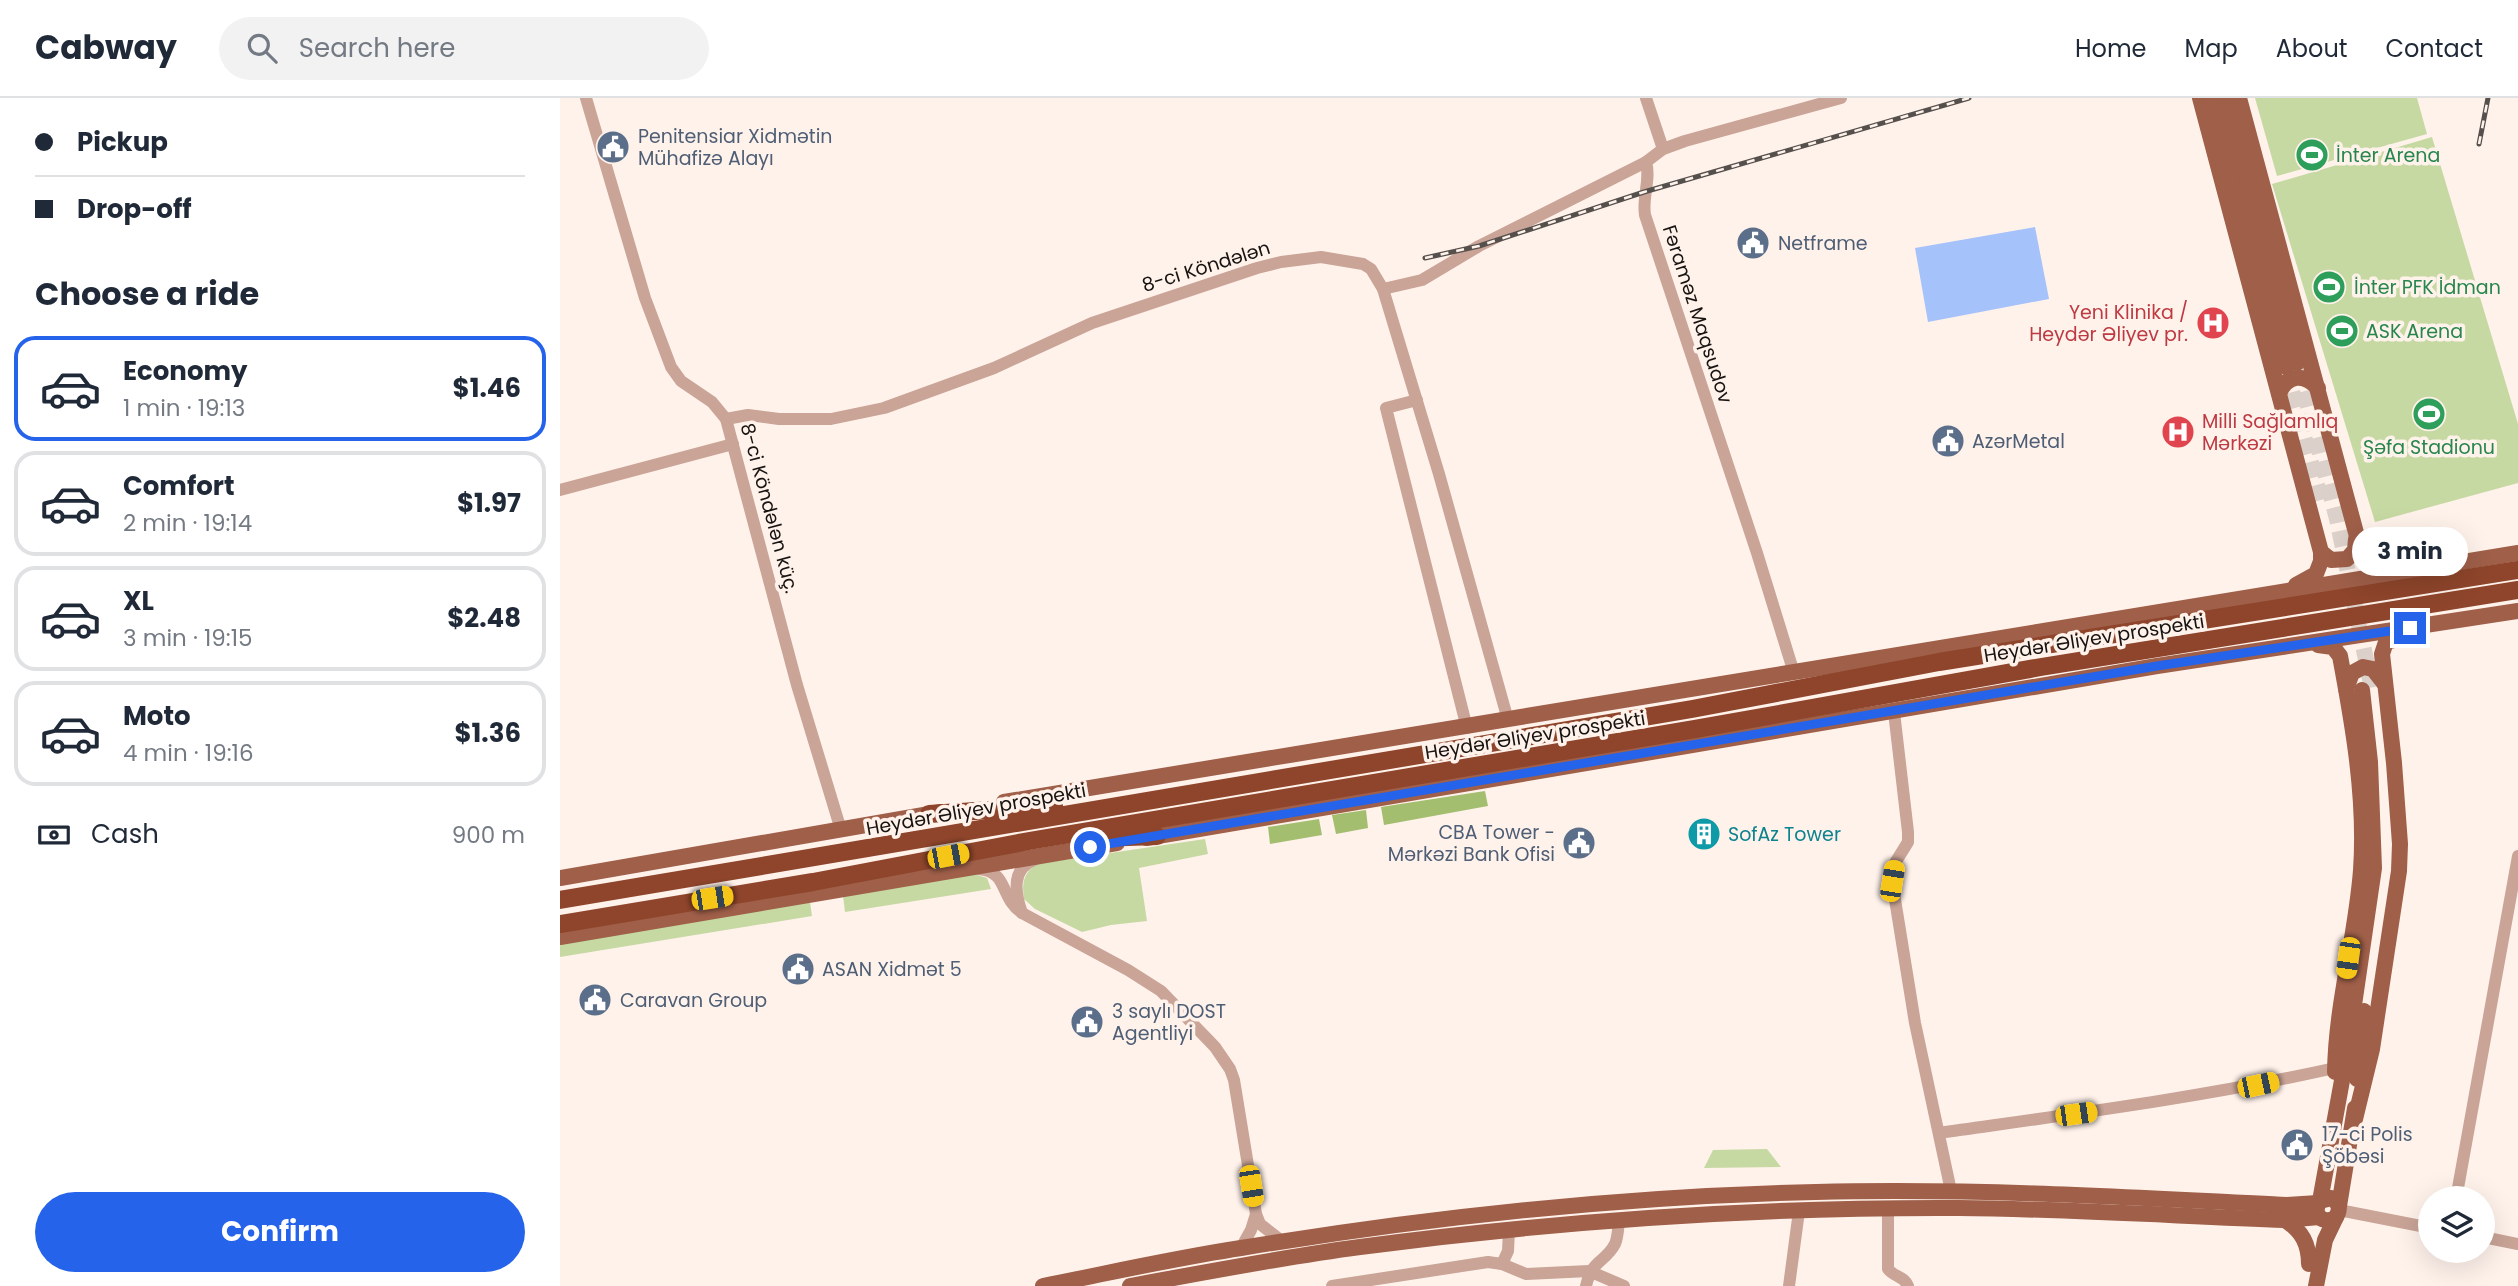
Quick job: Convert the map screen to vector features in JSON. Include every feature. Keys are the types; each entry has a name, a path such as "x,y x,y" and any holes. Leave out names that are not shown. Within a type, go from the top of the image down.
{"highway":[{"name":"Heydər Əliyev prospekti","path":"560,900 1692,709 1939,662 2518,570"},
{"name":"Heydər Əliyev prospekti","path":"560,924 2041,667 2518,590"},
{"path":"929,814 1141,800"},
{"path":"1029,841 1157,836"}],"main road":[{"path":"2200,98 2321,552 2316,574 2287,590"},
{"path":"2213,98 2291,365 2225,98"},
{"path":"2239,98 2364,560 2382,568 2413,571"},
{"path":"2279,393 2286,382 2299,377 2312,381 2318,388"},
{"path":"2321,552 2331,560 2347,559 2354,550 2357,539"},
{"path":"560,878 929,814 2518,553"},
{"path":"560,937 2157,666 2518,612"},
{"path":"2316,1286 2328,1210 2335,1115 2336,1046 2361,866 2358,766 2367,688 2383,646 2390,640 2518,612"},
{"path":"2302,644 2328,646 2337,650 2367,688 2383,803 2383,871 2359,1046 2355,1119 2309,1264 2305,1286"},
{"path":"2335,1115 2360,972 2374,868 2367,688"},
{"path":"1130,1286 1183,1281 1358,1239 1553,1208 1682,1197 1802,1192 1951,1191 2286,1220 2328,1210"},
{"path":"1044,1286 1283,1242 1509,1230 1619,1221 2066,1201 2287,1205 2328,1210"},
{"path":"2286,1220 2305,1240 2309,1264"}],"street":[{"name":"8-ci Köndələn küç.","path":"586,98 645,298 671,367 681,381 719,408 726,419 797,685 841,830"},
{"path":"1646,98 1663,149"},
{"path":"1383,289 1422,280 1479,246 1646,162 1663,149 1841,98"},
{"name":"Fəraməz Maqsudov","path":"1646,162 1648,175 1643,201 1645,215 1794,673"},
{"name":"8-ci Köndələn","path":"726,419 748,415 779,419 831,419 884,408 994,368 1092,323 1258,268 1321,257 1363,264 1371,269 1383,289 1508,720"},
{"path":"1416,400 1386,408 1467,727"},
{"path":"560,490 733,444"},
{"path":"1894,712 1908,842 1895,863 1892,881 1915,1023 1951,1191"},
{"path":"1022,913 1016,891 1018,876 1028,862 1046,855"},
{"path":"2458,1186 2518,856"},
{"path":"961,869 994,873 1001,881 1009,902 1022,913 1128,970 1161,991 1224,1058 1230,1069 1238,1102 1256,1214 1260,1224 1283,1242"},
{"path":"1939,1133 2159,1102 2335,1068"},
{"path":"1888,1209 1888,1269 1893,1275 1902,1278 1908,1286"},
{"path":"2328,1210 2418,1226"},
{"path":"1789,1286 1798,1211"},
{"path":"1241,1248 1256,1214"},
{"path":"1586,1286 1589,1271 1613,1248 1617,1240 1619,1221"},
{"path":"1502,1264 1508,1251 1509,1230"},
{"path":"2495,1239 2518,1244"},
{"path":"1332,1286 1488,1262 1502,1264 1526,1274 1589,1271 1624,1286"}],"green space":[{"name":"İnter Arena","path":"2255,98 2417,98 2427,134 2277,176"},
{"path":"2432,137 2518,424 2518,483 2375,522 2272,184"},
{"path":"1485,791 1488,806 1384,825 1381,807"},
{"path":"1366,810 1368,828 1336,834 1332,815"},
{"path":"1319,819 1322,835 1270,844 1268,827"},
{"path":"1205,839 1208,854 1139,868 1147,921 1082,932 1035,909 1024,899 1024,879 1036,864"},
{"path":"974,874 987,878 991,889 845,912 843,896"},
{"path":"810,902 812,916 560,957 560,944"},
{"path":"1767,1149 1781,1167 1704,1168 1713,1150"}],"water":[{"path":"2035,227 2049,299 1928,322 1915,248"}],"tunnel":[{"path":"2298,368 2337,519 2372,689"},
{"path":"2286,369 2321,500"}],"railway":[{"path":"1425,258 1479,246 1644,192 1969,98"},
{"path":"2479,144 2488,98"}],"place":[{"name":"Penitensiar Xidmətin Mühafizə Alayı","path":"613,147"},
{"name":"İnter Arena","path":"2312,155"},
{"name":"Netframe","path":"1753,243"},
{"name":"İnter PFK İdman","path":"2329,287"},
{"name":"Yeni Klinika / Heydər Əliyev pr.","path":"2213,323"},
{"name":"ASK Arena","path":"2342,331"},
{"name":"Şəfa Stadionu","path":"2429,414"},
{"name":"Milli Sağlamlıq Mərkəzi","path":"2178,432"},
{"name":"AzərMetal","path":"1948,441"},
{"name":"SofAz Tower","path":"1704,834"},
{"name":"CBA Tower - Mərkəzi Bank Ofisi","path":"1579,843"},
{"name":"ASAN Xidmət 5","path":"798,969"},
{"name":"Caravan Group","path":"595,1000"},
{"name":"3 saylı DOST Agentliyi","path":"1087,1022"},
{"name":"17-ci Polis Şöbəsi","path":"2297,1145"}],"route":[{"path":"1090,847 2157,666 2410,628"}]}
